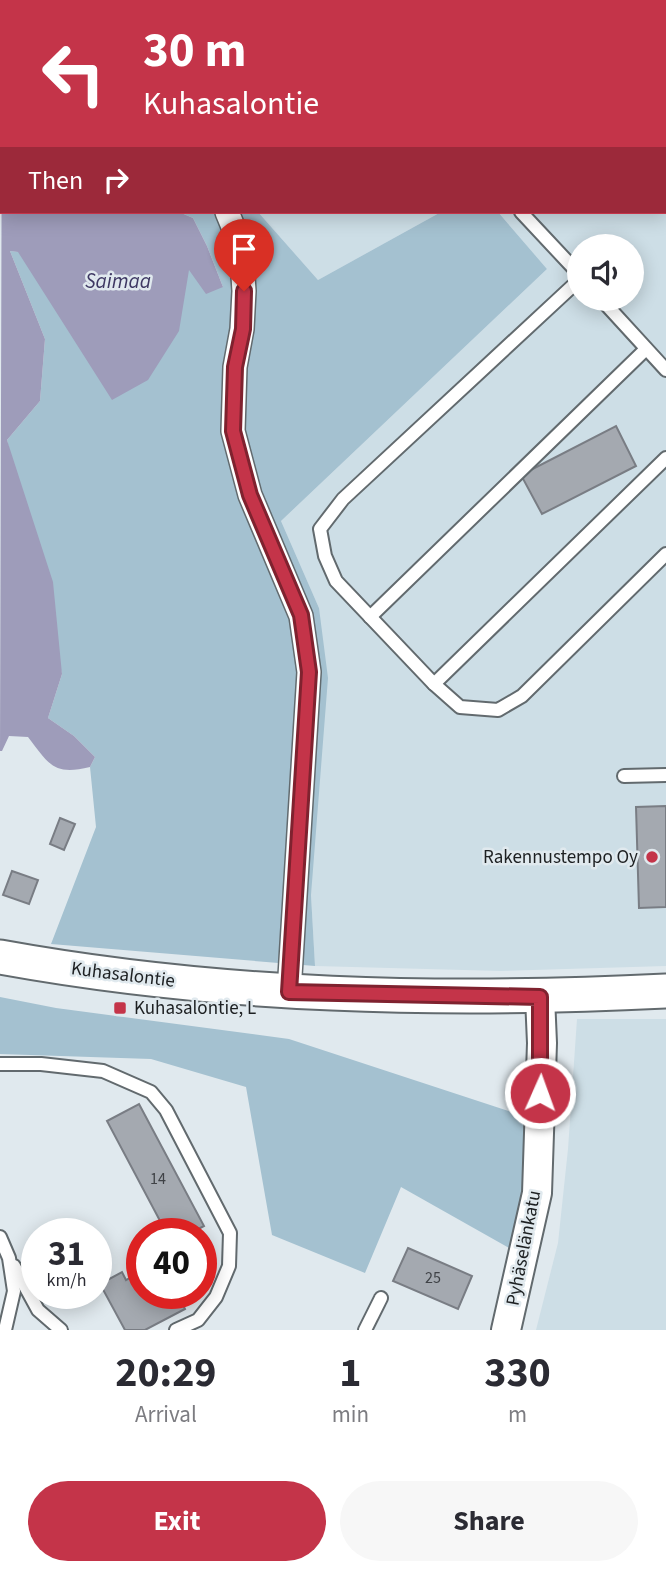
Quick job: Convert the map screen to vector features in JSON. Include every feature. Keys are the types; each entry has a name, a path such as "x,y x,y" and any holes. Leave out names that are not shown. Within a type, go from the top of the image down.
{"main road":[{"name":"Kuhasalontie","path":"0,957 166,981 289,992 540,997 666,991"}],"street":[{"path":"228,214 241,246 244,291 243,329 235,367 233,431 250,495 301,615 309,672 289,992"},
{"name":"Pyhäselänkatu","path":"506,1330 537,1193 542,1043 540,997"}],"lane":[{"path":"523,214 567,261"},
{"path":"567,292 343,499 320,529 325,556 336,581 434,684 460,707 498,710 522,696 666,554"},
{"path":"612,311 666,370"},
{"path":"370,617 646,349"},
{"path":"434,684 666,458"},
{"path":"624,776 666,775"},
{"path":"0,1064 41,1064 103,1070 151,1092 166,1110 229,1233 229,1266 216,1297 198,1320 176,1330"},
{"path":"0,1237 38,1310 61,1330"},
{"path":"5,1330 14,1291 9,1258"},
{"path":"365,1330 382,1298"}],"shaded area":[{"path":"184,214 260,214 318,280 437,214 500,214 547,269 281,521 319,608 328,678 311,895 315,966 51,944 96,827 90,767 95,757 74,736 48,718 62,674 7,440 40,401 45,339 10,251 189,269 223,287 193,218"},
{"path":"260,214 437,214 318,280"},
{"path":"500,214 666,214 666,966 501,971 315,966 311,895 319,608 281,521 547,269"},
{"path":"0,997 56,1008 289,1039 527,1117 524,1189 511,1249 401,1187 365,1273 272,1235 246,1087 151,1059 0,1054"},
{"path":"577,1019 666,1019 666,1330 536,1330 558,1243"}],"water":[{"name":"Saimaa","path":"2,214 184,214 193,218 223,287 206,294 189,270 179,331 148,380 112,400 18,252 10,251 45,339 40,401 7,440 53,582 62,674 48,718 74,736 95,757 90,767 60,769 47,761 28,737 9,736 0,751"}],"building":[{"path":"616,426 636,466 542,514 521,475"},
{"name":"Rakennustempo Oy","path":"666,806 666,907 639,908 636,807"},
{"path":"60,818 75,824 64,850 50,844"},
{"path":"12,871 38,880 29,904 3,895"},
{"path":"139,1104 200,1218 159,1218 107,1121"},
{"path":"408,1248 472,1276 458,1309 393,1281"},
{"path":"122,1272 126,1280 126,1309 185,1309 145,1330 125,1330 112,1306 112,1277"}],"place":[{"name":"Rakennustempo Oy","path":"652,857"},
{"name":"Kuhasalontie, L","path":"120,1008"}],"route":[{"path":"244,291 243,329 235,367 233,431 250,495 301,615 309,672 289,992 540,997 540,1093"}]}
